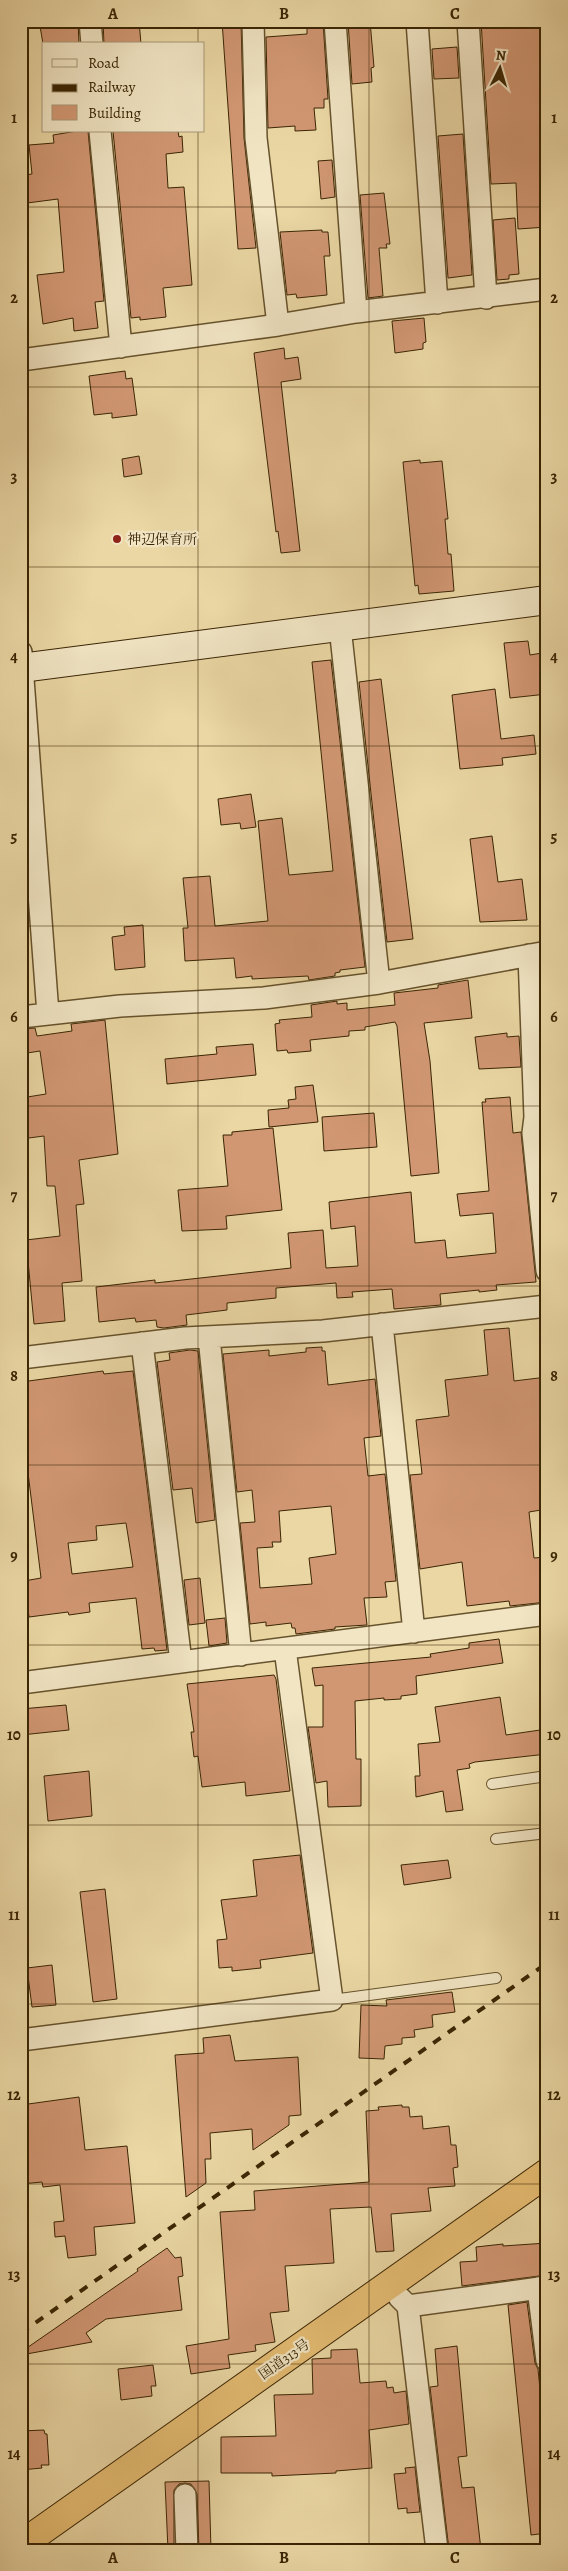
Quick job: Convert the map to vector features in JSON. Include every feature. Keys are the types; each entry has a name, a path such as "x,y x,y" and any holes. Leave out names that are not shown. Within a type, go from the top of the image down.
{"highway":[{"name":"国道313号","path":"21,2545 547,2173"}],"street":[{"path":"90,21 92,42"},
{"path":"253,21 256,138 278,325"},
{"path":"335,21 356,312"},
{"path":"416,21 438,303"},
{"path":"468,21 486,298"},
{"path":"100,132 121,347"},
{"path":"21,360 278,325 356,312 486,298 547,289"},
{"path":"48,1014 22,662 340,627 547,600"},
{"path":"340,627 379,983"},
{"path":"21,1017 120,1006 264,998 379,983 538,953 535,1117 533,1133 547,1271"},
{"path":"21,1358 142,1343 209,1337 323,1331 547,1306"},
{"path":"382,1324 414,1632"},
{"path":"209,1337 241,1654"},
{"path":"142,1343 181,1662"},
{"path":"21,1683 547,1614"},
{"path":"21,2040 332,2000 285,1649"},
{"path":"388,2285 408,2306 437,2550"},
{"path":"408,2306 543,2288 547,2361"},
{"path":"185,2494 187,2550"}],"lane":[{"path":"492,1784 547,1776"},
{"path":"496,1839 547,1834"},
{"path":"332,2000 496,1978"}],"building":[{"path":"52,21 78,21 79,42 43,42 40,26 52,25"},
{"path":"103,21 139,21 141,42 104,42"},
{"path":"222,21 241,21 244,138 256,248 238,249"},
{"path":"307,21 323,21 328,99 324,99 324,108 314,108 316,130 295,131 295,126 268,128 266,37 307,34"},
{"path":"348,21 370,21 374,67 371,68 372,82 352,84"},
{"path":"481,21 547,21 547,227 518,229 516,183 491,184"},
{"path":"457,47 459,78 434,79 432,49"},
{"path":"88,132 104,301 95,302 98,328 74,331 73,318 43,324 37,275 64,272 58,199 27,203 25,175 32,174 29,145 54,143 53,135"},
{"path":"113,132 178,132 179,137 182,136 183,152 166,154 168,188 184,187 192,285 163,288 166,317 140,320 140,317 131,318"},
{"path":"463,134 472,275 448,278 438,136"},
{"path":"332,160 335,197 321,199 318,161"},
{"path":"384,193 390,244 386,244 387,248 379,248 383,296 368,298 360,195"},
{"path":"515,218 519,274 509,275 509,279 497,280 493,220"},
{"path":"322,230 322,232 328,232 330,256 324,256 327,295 297,298 296,294 287,295 280,232"},
{"path":"424,318 426,342 423,343 423,349 395,353 392,321"},
{"path":"284,348 285,359 298,357 301,379 281,382 300,551 281,553 278,531 276,532 254,353"},
{"path":"125,371 126,379 132,378 137,415 112,418 112,413 94,415 89,376"},
{"path":"139,456 142,474 124,477 122,459"},
{"path":"420,460 420,463 442,461 448,519 445,519 448,554 451,554 454,591 419,594 418,585 415,586 403,462"},
{"path":"528,641 530,655 542,653 543,660 547,659 547,694 510,698 504,643"},
{"path":"331,660 365,967 340,970 340,972 335,973 335,976 309,980 308,976 252,979 252,976 236,978 234,958 185,961 183,928 188,928 183,878 210,876 215,926 268,921 258,821 282,818 289,875 333,871 312,662"},
{"path":"381,679 413,939 387,942 359,682"},
{"path":"495,689 501,739 534,735 536,754 502,758 503,765 460,769 452,695"},
{"path":"251,794 256,827 241,829 240,823 221,825 218,799"},
{"path":"492,836 498,882 522,879 527,920 480,922 470,839"},
{"path":"143,925 145,967 115,970 112,937 125,935 124,927"},
{"path":"468,980 472,1018 424,1023 430,1061 439,1173 411,1176 397,1026 395,1022 365,1027 365,1030 349,1031 349,1036 310,1040 311,1051 288,1053 287,1050 277,1051 275,1024 280,1023 279,1020 312,1017 311,1005 337,1001 337,1004 347,1003 347,1010 395,1005 394,993 438,988 438,985"},
{"path":"105,1020 118,1154 79,1160 84,1204 76,1205 82,1281 62,1283 65,1321 34,1324 26,1240 60,1236 55,1186 47,1186 44,1136 21,1139 21,1098 46,1094 40,1051 21,1054 21,1029 35,1028 37,1036 72,1031 71,1024"},
{"path":"507,1033 507,1037 519,1036 521,1067 479,1069 475,1037"},
{"path":"253,1044 256,1075 167,1084 165,1059 217,1054 216,1047"},
{"path":"313,1085 318,1122 269,1127 268,1110 289,1108 288,1100 296,1099 295,1087"},
{"path":"510,1097 513,1133 521,1132 536,1282 496,1285 497,1290 440,1294 441,1305 394,1309 392,1289 352,1292 353,1297 337,1298 336,1283 276,1288 276,1298 227,1303 227,1310 186,1315 187,1325 164,1328 157,1327 156,1320 136,1322 135,1318 99,1322 96,1287 155,1280 155,1283 291,1268 288,1233 323,1230 326,1268 358,1266 355,1226 331,1229 329,1202 411,1192 415,1243 445,1240 447,1258 496,1253 493,1213 460,1216 457,1194 489,1191 482,1102 486,1102 485,1099"},
{"path":"374,1113 377,1147 324,1151 322,1117"},
{"path":"273,1128 282,1210 226,1216 227,1229 182,1231 178,1190 228,1186 223,1135 232,1135 232,1132"},
{"path":"509,1328 514,1381 547,1377 547,1509 529,1512 534,1558 547,1557 547,1602 510,1606 509,1601 467,1606 462,1562 420,1569 410,1475 422,1474 416,1420 449,1416 445,1380 488,1375 484,1330"},
{"path":"322,1347 322,1351 325,1351 328,1385 375,1379 381,1436 364,1438 368,1476 385,1474 396,1581 385,1582 387,1597 364,1598 367,1625 335,1627 335,1629 296,1634 295,1628 292,1628 291,1623 266,1626 266,1622 250,1624 240,1523 255,1522 252,1490 237,1492 223,1354 269,1350 269,1356 306,1352 306,1348","holes":["331,1506 336,1554 309,1558 312,1584 260,1588 257,1548 273,1547 272,1542 281,1542 279,1511"]},
{"path":"190,1350 198,1351 215,1520 196,1523 192,1488 173,1490 157,1362 170,1360 169,1353"},
{"path":"103,1371 104,1374 133,1371 167,1650 142,1649 136,1598 89,1603 90,1612 69,1615 68,1612 29,1617 24,1581 41,1578 21,1416 21,1382","holes":["126,1523 133,1567 72,1574 68,1543 97,1540 96,1526"]},
{"path":"200,1578 205,1623 189,1625 184,1580"},
{"path":"225,1618 227,1643 209,1646 206,1620"},
{"path":"499,1639 503,1663 416,1676 417,1694 401,1696 401,1699 384,1700 384,1698 355,1701 356,1759 361,1759 361,1806 328,1807 327,1781 316,1783 308,1727 323,1727 323,1685 315,1686 312,1668 431,1657 430,1654 469,1648 469,1643"},
{"path":"274,1675 290,1791 246,1796 245,1782 202,1787 198,1756 194,1757 191,1732 194,1732 187,1684"},
{"path":"500,1697 506,1735 547,1729 547,1754 475,1762 469,1764 470,1768 457,1770 463,1810 446,1812 443,1791 416,1797 415,1776 420,1776 418,1744 440,1742 435,1707"},
{"path":"66,1705 69,1730 21,1735 21,1709"},
{"path":"89,1771 92,1816 48,1821 44,1776"},
{"path":"300,1855 313,1953 260,1960 261,1968 232,1971 232,1967 219,1968 217,1940 227,1939 221,1900 257,1896 253,1860"},
{"path":"448,1860 451,1878 404,1885 401,1865"},
{"path":"105,1889 117,1999 93,2002 80,1892"},
{"path":"52,1965 56,2005 32,2007 27,1968"},
{"path":"452,1992 455,2012 432,2015 433,2027 414,2030 415,2037 402,2038 402,2044 385,2046 384,2059 359,2058 361,2005 387,2006 386,2000"},
{"path":"230,2035 235,2061 298,2057 301,2115 289,2116 289,2125 253,2150 252,2129 210,2133 211,2159 205,2159 206,2183 186,2197 175,2055 204,2053 203,2038"},
{"path":"79,2097 85,2150 127,2146 135,2223 94,2227 96,2255 68,2258 65,2236 55,2237 54,2222 64,2221 60,2185 43,2187 42,2182 21,2184 21,2105"},
{"path":"402,2105 402,2107 409,2107 410,2117 422,2116 423,2129 449,2126 451,2145 456,2145 458,2167 453,2168 455,2186 428,2188 431,2211 391,2214 394,2251 376,2252 371,2207 330,2209 334,2263 285,2266 289,2311 270,2313 275,2342 255,2345 256,2351 228,2355 230,2368 191,2374 186,2346 229,2339 220,2212 255,2210 254,2191 369,2182 366,2111 379,2110 378,2107"},
{"path":"547,2243 547,2275 462,2286 460,2262 477,2261 476,2247"},
{"path":"167,2248 175,2258 181,2257 183,2276 178,2277 182,2310 106,2319 86,2333 92,2342 21,2355 21,2352 138,2271 137,2269"},
{"path":"527,2302 535,2363 538,2369 547,2460 547,2533 531,2535 508,2305"},
{"path":"457,2346 467,2456 458,2457 462,2488 474,2487 481,2550 449,2550 430,2387 438,2386 435,2349"},
{"path":"357,2349 360,2383 386,2381 387,2388 393,2387 394,2393 406,2391 409,2424 369,2430 372,2468 336,2471 336,2473 272,2476 272,2473 221,2473 221,2437 276,2436 274,2395 313,2394 312,2359 331,2358 331,2350"},
{"path":"153,2365 156,2386 151,2386 152,2396 121,2400 118,2369"},
{"path":"44,2430 45,2434 47,2434 49,2465 41,2465 42,2468 21,2470 21,2431"},
{"path":"415,2467 420,2512 407,2513 407,2508 398,2509 394,2474 406,2473 405,2468"},
{"path":"209,2481 211,2550 199,2550 197,2494 191,2484 185,2483 179,2484 174,2490 174,2550 168,2550 165,2482"}],"railway":[{"path":"21,2333 547,1963"}],"place":[{"name":"神辺保育所","path":"117,539"}]}
